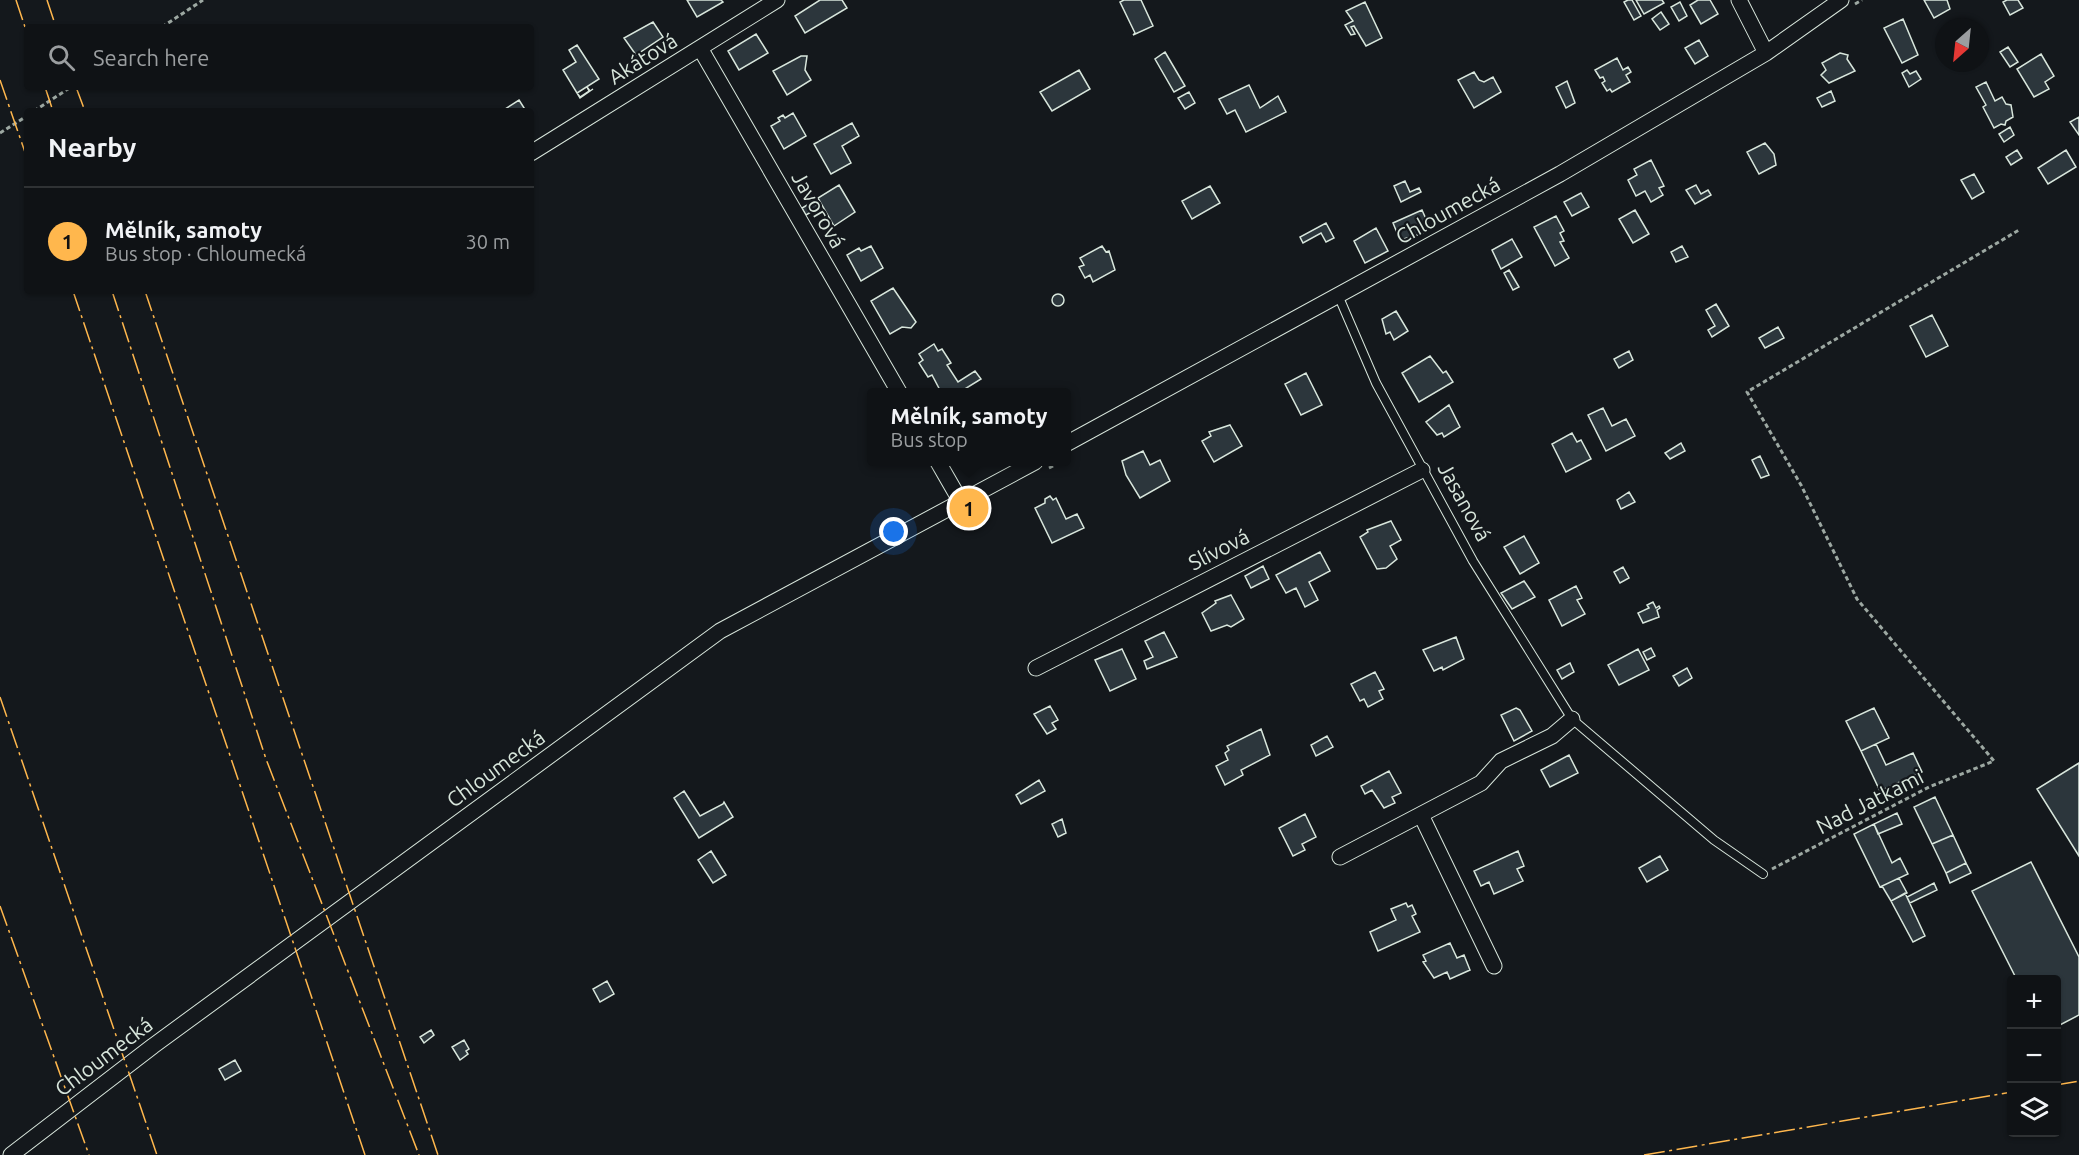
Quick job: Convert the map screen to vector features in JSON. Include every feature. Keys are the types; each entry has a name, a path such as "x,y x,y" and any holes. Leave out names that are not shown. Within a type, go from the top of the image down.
{"street":[{"name":"Akátová","path":"534,151 777,0"},
{"path":"1739,0 1766,53"},
{"name":"Chloumecká","path":"1071,441 1560,174 1766,53 1842,0"},
{"name":"Javorová","path":"700,48 895,388"},
{"path":"940,466 961,502"},
{"name":"Chloumecká","path":"11,1155 153,1046 720,631 961,502 1037,467"},
{"name":"Slívová","path":"1036,668 1422,470"},
{"path":"1340,857 1481,783 1501,761 1552,736 1572,718"},
{"path":"1421,814 1494,966"}],"lane":[{"name":"Jasanová","path":"1338,295 1376,383 1422,470 1473,561 1572,718 1714,840 1763,874"}],"path":[{"path":"167,24 203,0"},
{"path":"39,108 66,90"},
{"path":"0,133 24,118"},
{"name":"Nad Jatkami","path":"1763,874 1929,787 1994,761 1857,599 1801,485 1747,392 2019,230"}],"building":[{"path":"687,0 721,0 723,2 697,17"},
{"path":"820,0 842,0 847,8 805,33 795,16"},
{"path":"1141,0 1153,26 1133,35 1135,33 1120,2"},
{"path":"1632,0 1641,16 1634,20 1624,2"},
{"path":"1636,0 1662,0 1664,3 1644,14"},
{"path":"1698,0 1710,0 1718,14 1701,24 1690,5"},
{"path":"1924,0 1947,0 1950,9 1934,18"},
{"path":"2018,0 2023,8 2010,15 2003,2"},
{"path":"1365,2 1382,38 1366,46 1354,26 1351,27 1355,34 1351,35 1345,25 1353,21 1346,11"},
{"path":"1680,2 1687,16 1679,21 1671,7"},
{"path":"1661,12 1669,24 1660,30 1652,19"},
{"path":"1903,19 1918,55 1902,63 1884,28"},
{"path":"653,22 663,37 636,55 624,38"},
{"path":"756,34 768,53 739,70 728,51"},
{"path":"1699,40 1708,56 1695,64 1685,48"},
{"path":"577,45 599,79 577,93 580,97 589,91 587,87 590,91 593,89 580,98 563,70 576,62 569,50"},
{"path":"2008,47 2018,62 2010,67 2000,52"},
{"path":"1165,52 1185,86 1174,92 1155,59"},
{"path":"1840,53 1848,55 1847,59 1855,71 1829,83 1821,75 1826,70 1822,63"},
{"path":"2041,54 2054,76 2045,82 2049,89 2034,97 2017,69"},
{"path":"801,56 807,56 805,70 811,80 787,95 773,71"},
{"path":"1617,58 1623,70 1628,67 1631,72 1626,75 1630,82 1612,92 1610,89 1607,91 1602,83 1605,81 1603,77 1600,78 1595,70"},
{"path":"1079,70 1090,89 1052,111 1040,92"},
{"path":"1907,70 1910,74 1916,71 1921,79 1909,87 1902,73"},
{"path":"1474,72 1479,80 1484,82 1493,77 1501,92 1474,108 1458,80"},
{"path":"1567,81 1575,103 1566,108 1556,87"},
{"path":"1986,82 1995,101 2002,97 2006,104 2011,105 2013,117 2006,121 2005,125 2001,124 1994,128 1983,107 1986,105 1976,87"},
{"path":"1249,85 1260,108 1278,96 1286,112 1246,132 1235,110 1227,114 1219,99"},
{"path":"1831,91 1835,101 1822,107 1817,98"},
{"path":"1189,92 1195,103 1185,109 1178,98"},
{"path":"519,100 524,108 507,108"},
{"path":"793,113 806,136 784,149 771,126 780,121 778,118 783,115 785,118"},
{"path":"2079,117 2079,135 2070,122"},
{"path":"852,123 859,136 842,146 851,163 831,174 814,144"},
{"path":"2010,127 2014,135 2004,142 1999,134"},
{"path":"1765,143 1774,154 1776,165 1759,174 1747,152"},
{"path":"2017,150 2022,158 2011,165 2006,157"},
{"path":"2066,150 2076,167 2048,184 2038,168"},
{"path":"1651,160 1664,186 1659,188 1663,195 1651,202 1645,191 1636,196 1628,180 1637,175 1634,169"},
{"path":"1974,174 1984,192 1972,199 1961,180"},
{"path":"1405,181 1410,192 1419,188 1421,192 1401,202 1394,186"},
{"path":"839,185 855,212 834,226 818,198"},
{"path":"1696,185 1701,194 1708,190 1711,195 1695,204 1686,190"},
{"path":"1210,186 1220,203 1192,219 1182,201"},
{"path":"1581,193 1589,207 1572,216 1564,202"},
{"path":"814,201 818,208 806,215 802,208"},
{"path":"1422,210 1430,228 1421,234 1400,240 1393,223"},
{"path":"1635,210 1649,234 1633,243 1619,219"},
{"path":"1556,216 1564,231 1560,233 1564,241 1560,242 1569,258 1555,266 1534,227"},
{"path":"1326,223 1334,238 1326,242 1321,233 1303,243 1300,237"},
{"path":"1376,228 1388,251 1365,263 1354,241"},
{"path":"1512,239 1522,257 1501,269 1492,250"},
{"path":"871,246 883,268 861,281 847,255 859,248 861,251"},
{"path":"1102,246 1106,252 1109,251 1115,270 1093,282 1090,275 1085,278 1079,267 1084,265 1080,258"},
{"path":"1682,246 1688,257 1676,262 1671,252"},
{"path":"1509,270 1519,287 1513,290 1504,273"},
{"path":"893,288 916,322 911,328 902,327 890,334 871,301"},
{"path":"1058,294 1064,300 1058,306 1052,300"},
{"path":"1716,304 1729,326 1712,337 1708,330 1715,326 1706,310"},
{"path":"1396,311 1408,331 1394,340 1390,332 1386,334 1382,319"},
{"path":"1932,315 1948,346 1926,357 1910,326"},
{"path":"1778,327 1784,338 1765,348 1759,338"},
{"path":"934,344 938,351 942,349 951,363 947,365 958,382 975,371 981,379 966,388 939,388 932,375 928,377 919,363 923,360 919,354"},
{"path":"1629,351 1633,360 1619,368 1614,359"},
{"path":"1430,356 1443,373 1446,371 1453,382 1419,402 1402,373"},
{"path":"1306,373 1322,405 1301,415 1285,384"},
{"path":"1449,405 1460,427 1444,437 1442,433 1437,435 1426,422"},
{"path":"1603,408 1612,426 1626,419 1635,436 1606,451 1588,415"},
{"path":"1230,425 1242,446 1214,462 1202,441 1211,436 1209,432"},
{"path":"1572,433 1577,442 1581,440 1591,459 1566,472 1552,444"},
{"path":"1681,443 1685,451 1670,459 1665,453"},
{"path":"1143,451 1150,465 1160,460 1170,481 1140,498 1126,475 1122,461"},
{"path":"1760,456 1769,475 1761,478 1752,460"},
{"path":"1629,492 1635,502 1621,509 1617,500"},
{"path":"1050,496 1053,500 1056,498 1066,519 1077,514 1084,528 1052,543 1035,508 1045,503 1045,499"},
{"path":"1391,521 1401,540 1390,546 1397,559 1386,568 1377,569 1360,537 1368,532 1367,530"},
{"path":"1524,536 1539,563 1520,574 1504,547"},
{"path":"1320,552 1330,571 1309,582 1318,600 1305,607 1296,588 1286,593 1276,575"},
{"path":"1263,566 1269,579 1251,588 1245,576"},
{"path":"1623,567 1629,578 1620,583 1614,572"},
{"path":"1524,581 1535,597 1512,609 1501,593"},
{"path":"1576,586 1582,598 1577,600 1585,614 1562,626 1549,600"},
{"path":"1231,595 1244,619 1231,627 1227,625 1211,631 1202,613 1216,603 1215,601"},
{"path":"1653,602 1656,608 1659,606 1660,608 1657,610 1659,617 1643,623 1638,613 1649,608 1647,605"},
{"path":"1164,632 1177,657 1147,669 1144,661 1153,657 1145,641"},
{"path":"1456,637 1464,659 1443,670 1442,667 1434,671 1423,650"},
{"path":"1651,648 1655,656 1647,660 1643,652"},
{"path":"1122,649 1136,679 1110,691 1095,660"},
{"path":"1638,649 1649,670 1619,685 1608,665"},
{"path":"1570,663 1574,672 1562,679 1557,670"},
{"path":"1687,668 1692,678 1679,686 1673,676"},
{"path":"1375,672 1384,689 1379,691 1383,699 1368,707 1364,699 1360,701 1351,684"},
{"path":"1050,706 1058,720 1052,723 1056,729 1047,734 1034,714"},
{"path":"1516,708 1520,710 1532,731 1514,741 1501,715"},
{"path":"1874,708 1889,738 1861,751 1846,721"},
{"path":"1261,729 1270,755 1241,770 1243,775 1225,785 1216,766 1228,760 1225,753 1229,750 1227,746"},
{"path":"1327,736 1333,747 1316,756 1311,745"},
{"path":"1876,744 1886,765 1913,753 1922,772 1880,791 1861,751"},
{"path":"1569,755 1578,773 1550,787 1541,770"},
{"path":"2079,763 2079,856 2037,789"},
{"path":"1389,771 1401,793 1392,797 1395,803 1384,808 1372,790 1365,794 1361,786"},
{"path":"1039,780 1045,791 1021,804 1016,795"},
{"path":"684,791 700,816 724,802 733,817 699,838 674,798"},
{"path":"1935,797 1953,835 1932,844 1914,807"},
{"path":"1897,813 1902,824 1878,834 1874,824"},
{"path":"1305,814 1316,837 1302,844 1305,850 1293,856 1279,828"},
{"path":"1062,819 1066,833 1058,837 1052,824"},
{"path":"1874,824 1892,863 1900,858 1908,874 1880,887 1854,834"},
{"path":"1953,835 1966,863 1946,873 1932,844"},
{"path":"711,851 726,875 713,883 698,860"},
{"path":"1518,851 1524,866 1517,869 1523,881 1494,894 1489,882 1481,886 1474,871"},
{"path":"1660,856 1668,870 1647,882 1639,868"},
{"path":"2031,862 2079,957 2079,1015 2061,1024 2061,975 2014,975 1972,891"},
{"path":"1966,863 1971,873 1950,883 1946,873"},
{"path":"1899,878 1907,893 1891,901 1882,886"},
{"path":"1934,883 1937,890 1910,903 1907,897"},
{"path":"1905,893 1925,936 1913,942 1891,901"},
{"path":"1406,903 1408,907 1412,905 1416,914 1412,916 1420,932 1378,951 1370,932 1396,920 1391,909"},
{"path":"1450,943 1457,958 1464,955 1470,970 1450,979 1447,972 1434,978 1423,962 1426,961 1423,955"},
{"path":"607,981 614,994 600,1002 593,989"},
{"path":"431,1030 434,1035 424,1043 420,1037"},
{"path":"464,1040 469,1049 466,1051 468,1054 460,1060 452,1047"},
{"path":"235,1060 241,1071 225,1080 219,1069"}],"power":[{"path":"16,0 24,24"},
{"path":"47,0 55,24"},
{"path":"0,80 24,149"},
{"path":"46,90 52,108"},
{"path":"77,90 84,108"},
{"path":"74,294 365,1155"},
{"path":"113,294 266,759 419,1155"},
{"path":"146,294 438,1155"},
{"path":"0,697 157,1155"},
{"path":"0,906 89,1155"},
{"path":"2061,1084 2079,1081"},
{"path":"1644,1155 2007,1093"}],"place":[{"name":"Mělník, samoty","path":"969,508"}]}
